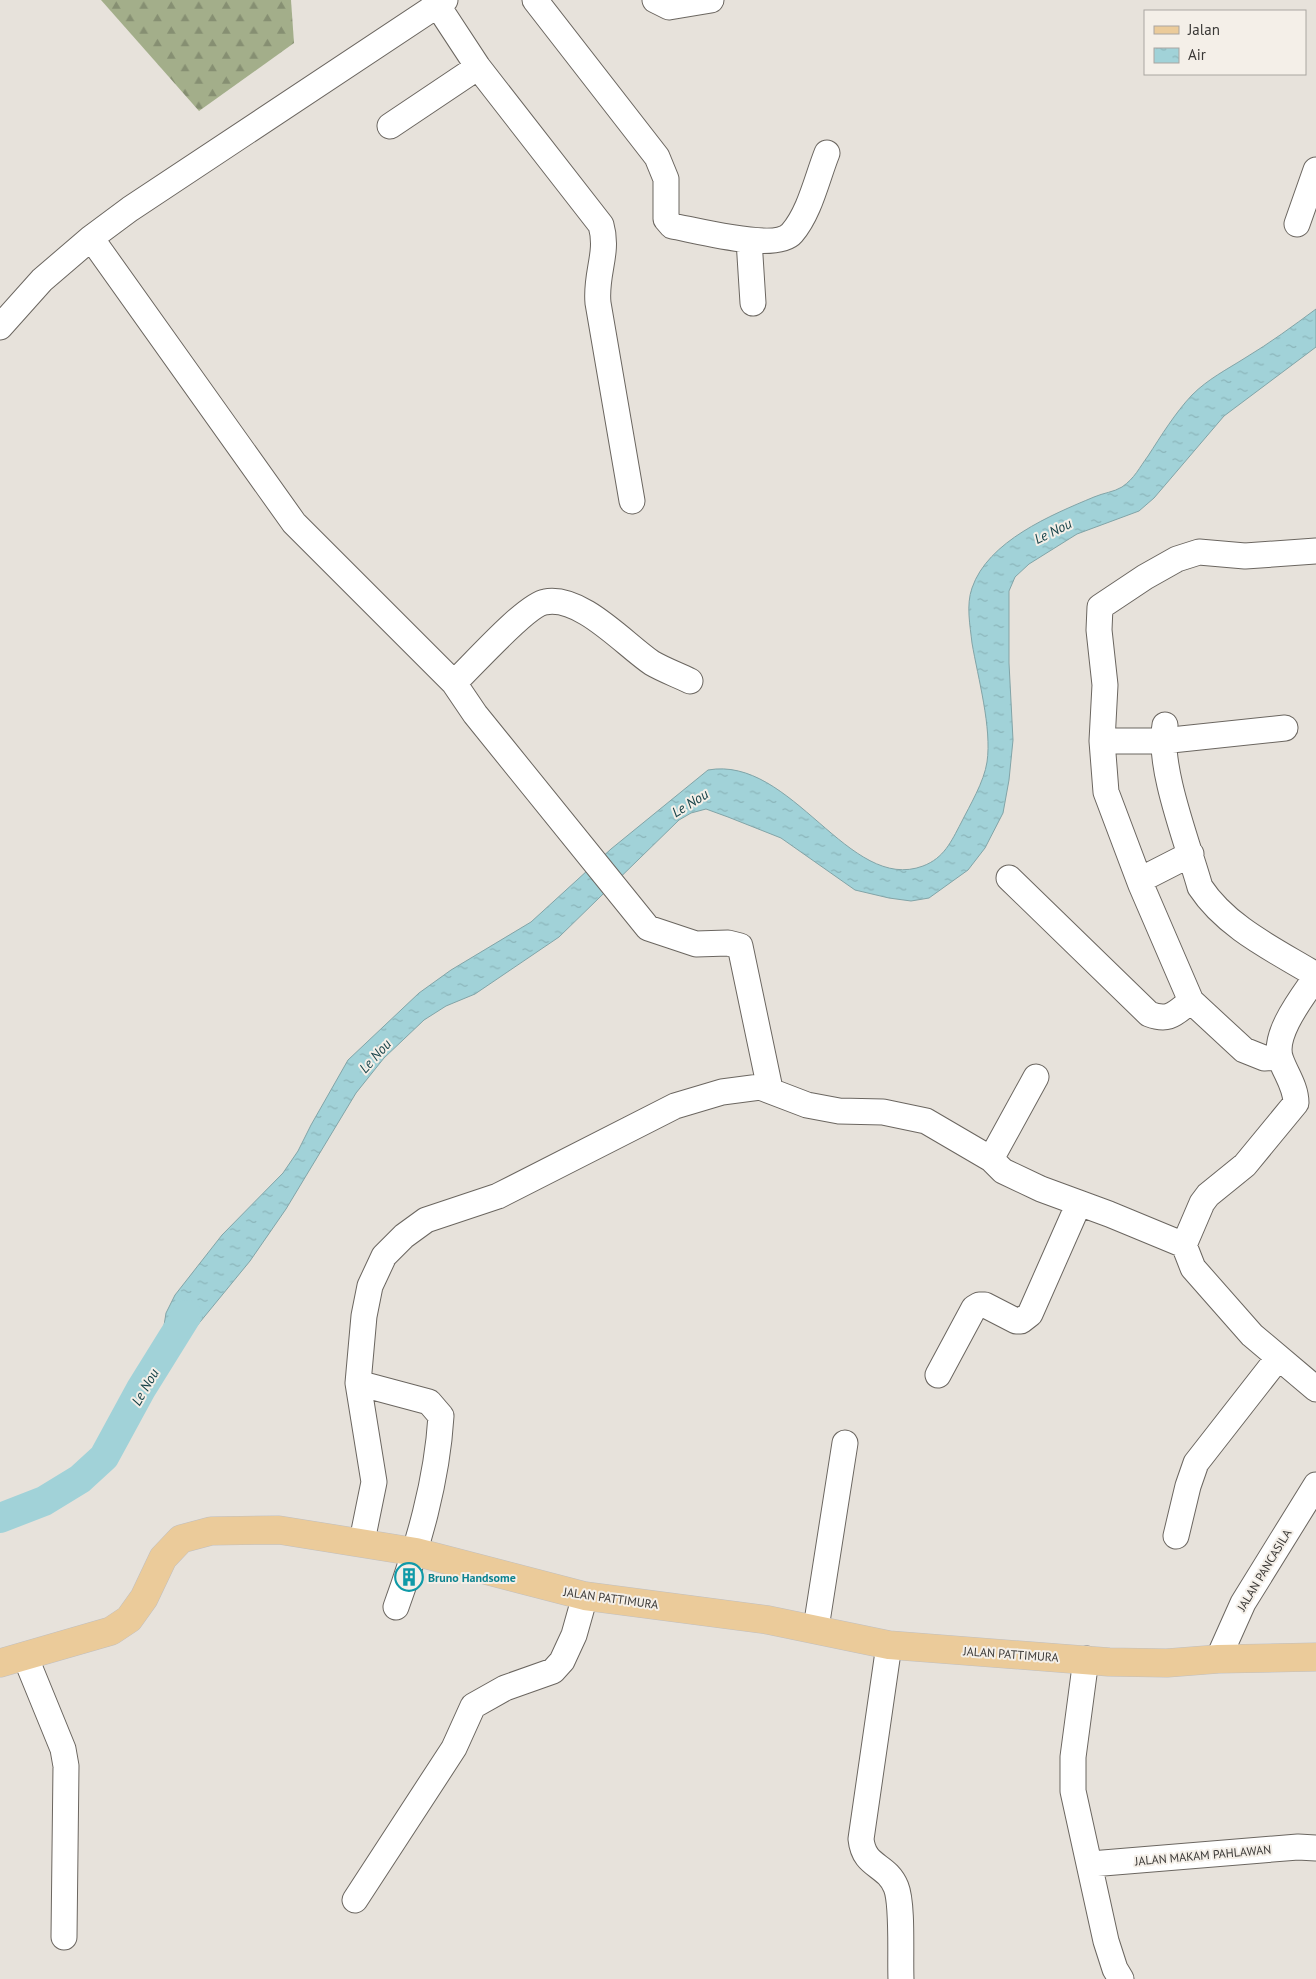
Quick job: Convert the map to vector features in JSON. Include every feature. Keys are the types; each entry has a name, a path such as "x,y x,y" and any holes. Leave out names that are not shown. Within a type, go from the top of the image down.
{"main road":[{"name":"JALAN PATTIMURA","path":"12,1659 111,1631 129,1619 144,1598 163,1558 174,1545 189,1535 211,1531 279,1530 362,1541 416,1552 585,1596 702,1610 816,1628 889,1645 1167,1663 1218,1659 1316,1657"}],"street":[{"path":"534,0 657,157 666,179 666,219 672,226 749,240 779,240 790,235 806,208 827,153"},
{"path":"654,0 669,7 711,0"},
{"path":"0,327 42,280 91,238 130,209 439,2 478,67 601,225 605,237 605,252 597,287 598,303 632,501"},
{"path":"390,126 478,67"},
{"path":"1297,224 1316,170"},
{"path":"91,238 294,523 454,683 474,714 648,928 696,944 728,943 740,946 770,1089"},
{"path":"749,240 752,303"},
{"path":"1279,1057 1264,1058 1244,1050 1191,1001 1107,800 1102,741 1105,685 1100,609 1104,602 1145,576 1177,560 1199,552 1245,556 1316,551"},
{"path":"454,683 529,611 544,602 565,602 585,612 653,664 690,681"},
{"path":"1102,741 1164,733 1285,728"},
{"path":"1164,733 1166,766 1200,887 1210,903 1226,918 1316,976 1291,1014 1278,1046 1279,1057 1296,1094 1296,1103 1245,1165 1208,1195 1202,1203 1184,1245 1193,1268 1252,1335 1316,1389"},
{"path":"1141,885 1144,878 1191,854"},
{"path":"1009,878 1149,1014 1161,1018 1171,1016 1191,1001"},
{"path":"991,1159 1036,1078"},
{"path":"362,1541 374,1482 358,1383 364,1316 370,1286 384,1256 426,1220 498,1196 675,1106 722,1092 760,1087 815,1106 839,1111 883,1112 926,1121 991,1159 1003,1170 1041,1189 1184,1245"},
{"path":"938,1375 974,1308 979,1305 985,1305 1021,1321 1030,1314 1079,1203"},
{"path":"1176,1536 1196,1463 1278,1358"},
{"path":"358,1383 429,1402 441,1416 439,1449 416,1552 396,1607"},
{"path":"816,1628 845,1443"},
{"name":"JALAN PANCASILA","path":"1218,1659 1243,1603 1316,1485"},
{"path":"355,1900 454,1748 473,1706 505,1688 553,1671 562,1661 574,1635 585,1596"},
{"path":"889,1645 860,1840 862,1851 869,1860 889,1875 897,1890 901,1979"},
{"path":"12,1659 60,1741 66,1766 64,1937"},
{"path":"1086,1659 1076,1729 1072,1776 1075,1800 1091,1864 1106,1941 1115,1968 1121,1979"},
{"name":"JALAN MAKAM PAHLAWAN","path":"1091,1864 1298,1847 1316,1848"}],"green space":[{"path":"101,0 291,0 294,43 199,111"}],"water":[{"path":"1316,309 1316,347 1224,416 1154,498 1139,511 1077,534 1029,564 1015,577 1009,591 1009,663 1013,740 1009,780 1003,813 985,848 968,870 929,898 911,901 889,898 855,890 781,838 728,817 706,809 691,813 679,820 559,937 475,994 446,1006 424,1020 384,1058 356,1093 286,1209 250,1261 191,1333 176,1345 165,1350 163,1332 166,1313 175,1295 222,1235 283,1173 298,1151 348,1060 419,993 451,970 531,922 611,849 708,770 738,771 767,783 793,801 845,844 870,861 896,869 923,866 942,854 954,837 976,793 987,762 988,734 969,615 970,595 980,571 1006,543 1041,521 1097,496 1119,489 1126,484 1136,473 1180,409 1198,389"}],"waterway":[{"name":"Le Nou","path":"0,1518 44,1501 80,1479 104,1457 141,1389 187,1315"}],"place":[{"name":"Bruno Handsome","path":"409,1577"}]}
